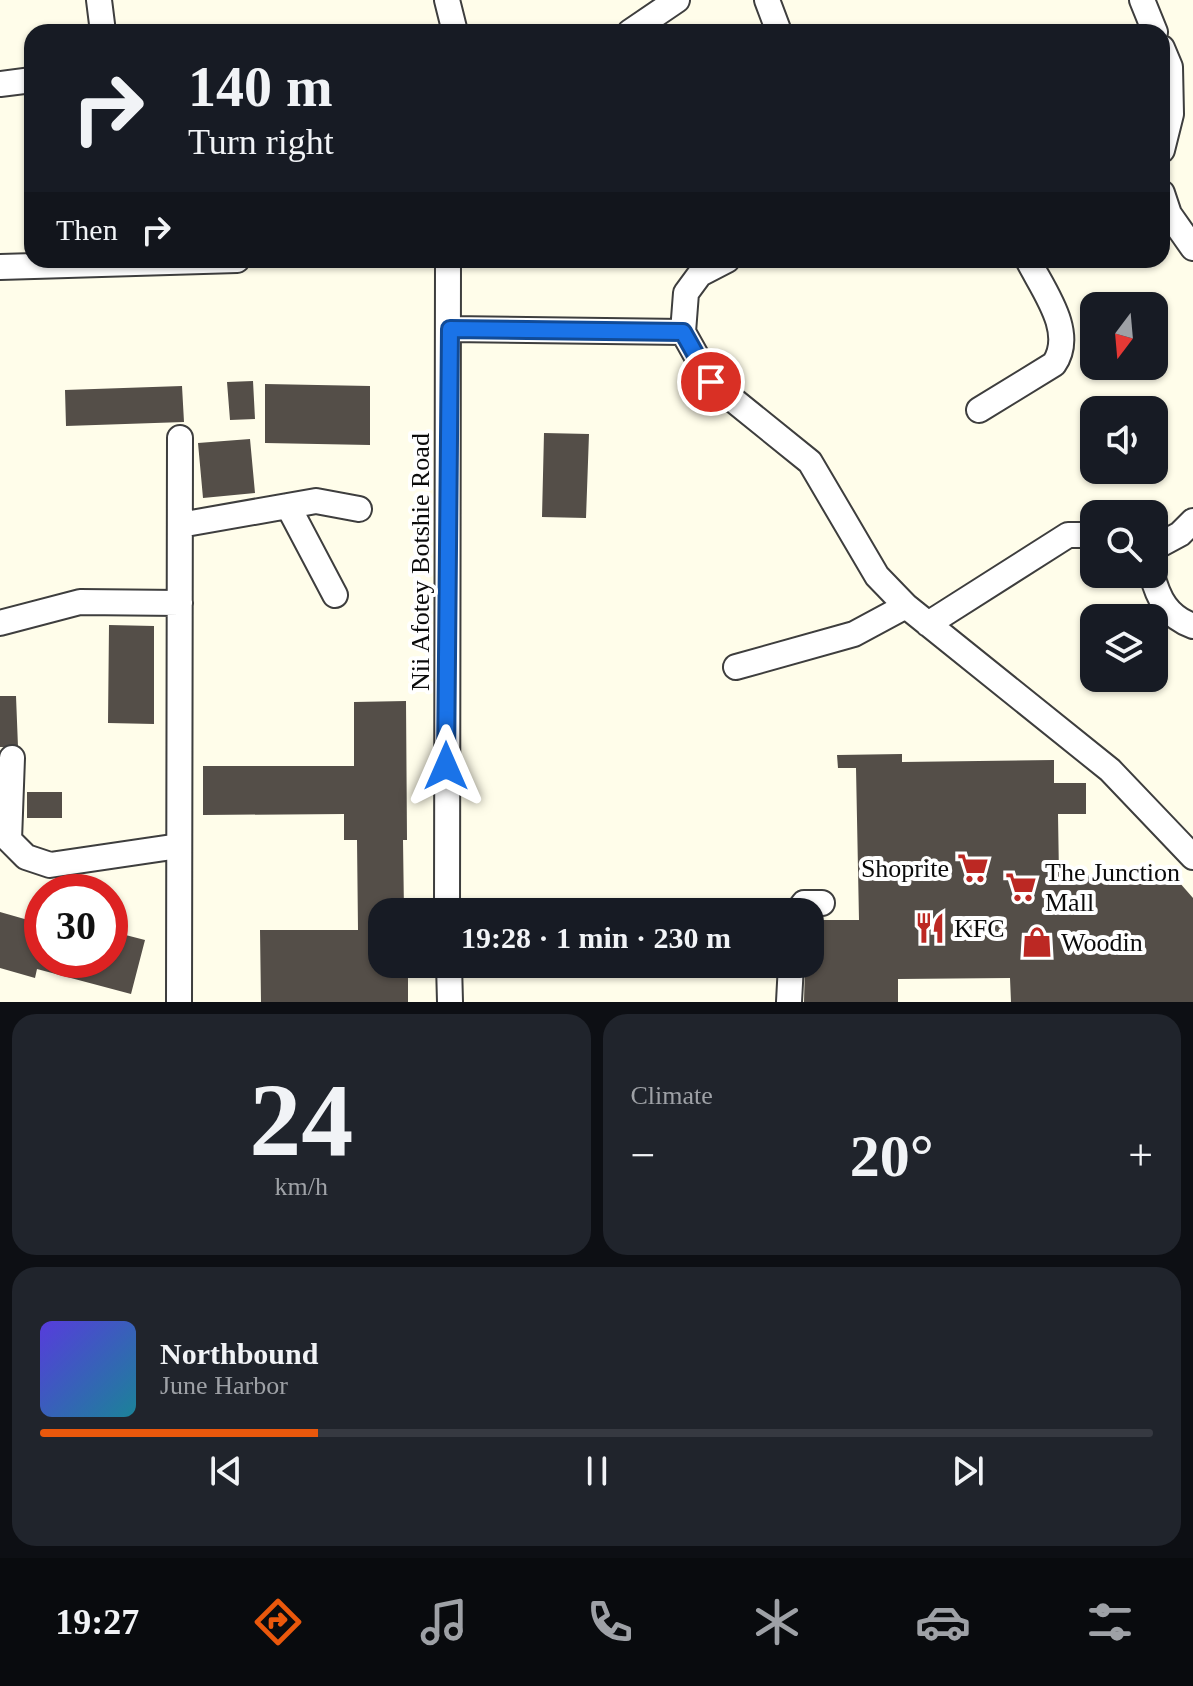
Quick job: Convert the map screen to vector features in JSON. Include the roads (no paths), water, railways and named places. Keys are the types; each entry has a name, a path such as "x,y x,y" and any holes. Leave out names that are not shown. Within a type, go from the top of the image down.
{"street":[{"path":"99,0 102,24"},
{"path":"447,0 453,24"},
{"path":"642,24 677,0"},
{"path":"767,0 776,24"},
{"path":"1142,0 1152,24"},
{"path":"1170,67 1175,112"},
{"path":"0,84 24,81"},
{"path":"1170,215 1193,248"},
{"path":"0,267 24,266"},
{"name":"Nii Afotey Botshie Road","path":"447,898 448,268"},
{"path":"712,268 700,274 686,293 683,332 711,382 810,462 877,576 906,606 1110,770 1193,857"},
{"path":"979,410 1054,364 1060,356 1062,330 1032,268"},
{"path":"450,329 683,332"},
{"path":"179,1002 180,438"},
{"path":"180,525 316,501 359,509"},
{"path":"288,506 335,595"},
{"path":"1168,540 1193,521"},
{"path":"928,624 1068,535 1080,535"},
{"path":"1156,588 1158,598 1178,620 1193,626"},
{"path":"0,623 80,602 180,603"},
{"path":"736,667 854,634 906,606"},
{"path":"12,758 9,840 26,857 50,865 179,846"},
{"path":"449,978 450,1002"},
{"path":"789,1002 790,978"}],"place":[{"name":"Shoprite","path":"973,868"},
{"name":"The Junction Mall","path":"1021,887"},
{"name":"KFC","path":"930,928"},
{"name":"Woodin","path":"1037,942"}]}
